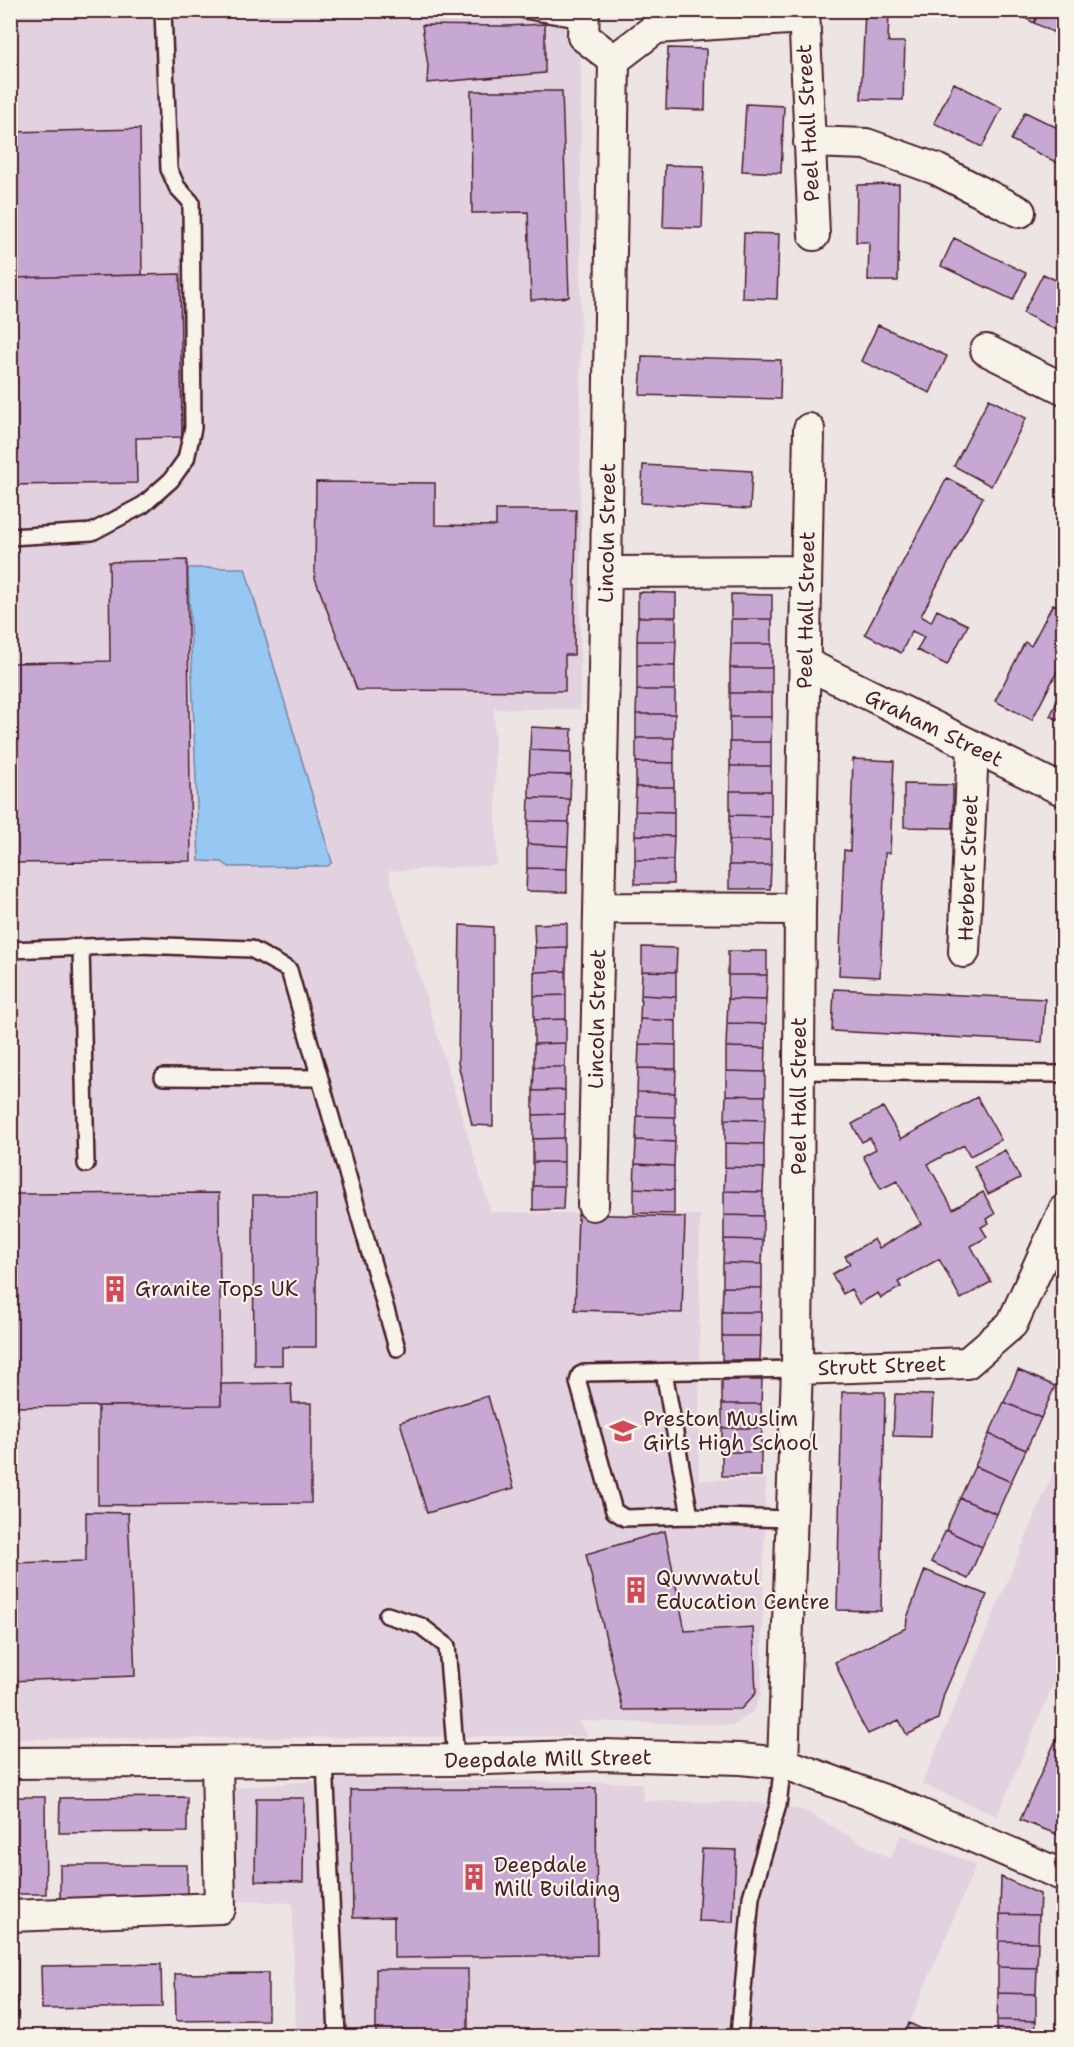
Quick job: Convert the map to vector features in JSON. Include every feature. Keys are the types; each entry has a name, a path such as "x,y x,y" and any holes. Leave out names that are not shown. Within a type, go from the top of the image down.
{"street":[{"path":"584,15 583,36 614,60 656,28 803,14"},
{"name":"Peel Hall Street","path":"803,14 814,235"},
{"name":"Lincoln Street","path":"593,1205 614,60"},
{"path":"809,142 866,144 936,169 1020,212"},
{"path":"986,350 1064,389"},
{"name":"Peel Hall Street","path":"783,1763 797,1369 800,909 809,429"},
{"path":"606,572 806,571"},
{"name":"Graham Street","path":"805,663 1064,791"},
{"name":"Herbert Street","path":"964,952 973,747"},
{"path":"600,908 800,909"},
{"name":"Strutt Street","path":"797,1369 967,1363 1012,1324 1064,1210"},
{"name":"Deepdale Mill Street","path":"10,1763 456,1760 603,1755 740,1759 783,1763 911,1810 1064,1876"},
{"path":"10,1916 220,1908 217,1762"}],"lane":[{"path":"10,537 92,532 143,506 171,480 186,459 193,428 191,202 177,187 169,169 163,10"},
{"path":"524,10 584,15"},
{"path":"10,950 136,945 251,949 288,970 397,1348"},
{"path":"81,947 86,1164"},
{"path":"799,1071 1064,1074"},
{"path":"163,1077 320,1078"},
{"path":"792,1519 690,1516 625,1518 614,1511 578,1382 580,1375 584,1373 797,1369"},
{"path":"664,1372 690,1516"},
{"path":"387,1615 421,1626 447,1646 456,1760"},
{"path":"325,1761 337,2037"},
{"path":"740,2037 751,1897 778,1805 783,1763"}],"shaded area":[{"path":"10,11 578,11 581,71 580,709 494,709 497,865 388,871 491,1212 700,1215 699,1480 766,1479 761,1695 753,1711 735,1725 579,1721 588,1736 11,1739"},
{"path":"1063,1449 1063,1662 997,1816 922,1784"},
{"path":"348,1778 641,1783 644,1801 750,1802 778,1805 805,1811 890,1859 901,1834 976,1865 904,2036 295,2036 293,1903 236,1901 234,1788"}],"water":[{"path":"188,568 245,568 332,862 328,866 229,867 222,862 199,861"}],"building":[{"path":"865,10 889,10 888,42 905,42 903,100 861,99"},
{"path":"1010,10 1040,10 1034,23"},
{"path":"1040,10 1064,10 1064,31 1061,36 1034,23"},
{"path":"545,24 545,73 427,83 428,66 422,25"},
{"path":"668,48 706,49 705,110 666,109"},
{"path":"954,83 1002,108 982,147 934,123"},
{"path":"471,91 562,91 569,297 531,300 528,212 472,213"},
{"path":"746,104 784,106 781,173 742,171"},
{"path":"1025,112 1064,131 1064,166 1011,140"},
{"path":"140,129 142,275 10,278 10,132"},
{"path":"665,165 704,166 702,228 663,227"},
{"path":"899,184 898,281 868,281 869,242 856,242 857,185"},
{"path":"744,233 779,234 777,299 742,298"},
{"path":"954,238 1026,273 1013,300 941,266"},
{"path":"180,274 182,437 136,438 137,483 10,485 10,278"},
{"path":"1043,274 1064,284 1064,334 1023,313"},
{"path":"878,325 947,356 930,393 861,361"},
{"path":"642,356 781,360 780,399 640,395"},
{"path":"989,399 1026,418 991,486 954,466"},
{"path":"643,465 752,471 750,509 641,503"},
{"path":"947,478 983,497 921,616 931,622 937,610 968,625 947,665 917,650 924,637 912,631 901,653 865,634"},
{"path":"316,482 435,483 435,525 496,526 496,510 576,510 574,655 565,655 565,691 357,690 315,578"},
{"path":"187,560 191,861 10,863 10,663 110,661 109,562"},
{"path":"638,592 676,593 676,617 638,617"},
{"path":"731,594 772,595 772,619 731,619"},
{"path":"1053,604 1064,609 1064,665 1061,664 1032,720 995,701 1025,642 1031,646"},
{"path":"638,617 676,617 676,641 637,641"},
{"path":"731,619 772,619 772,644 731,644"},
{"path":"637,641 676,641 675,666 637,665"},
{"path":"731,644 772,644 772,668 730,668"},
{"path":"637,665 675,666 675,690 637,690"},
{"path":"730,668 772,668 772,693 730,693"},
{"path":"1064,688 1064,722 1050,716"},
{"path":"637,690 675,690 675,714 636,714"},
{"path":"730,693 772,693 772,717 730,717"},
{"path":"636,714 675,714 674,738 636,738"},
{"path":"730,717 772,717 771,742 730,742"},
{"path":"531,727 572,729 571,752 530,750"},
{"path":"636,738 674,738 674,763 636,762"},
{"path":"730,742 771,742 771,766 730,766"},
{"path":"530,750 571,752 571,775 529,774"},
{"path":"853,759 894,761 890,853 885,853 880,977 839,975 844,850 850,851"},
{"path":"636,762 674,763 674,787 636,787"},
{"path":"730,766 771,766 771,791 730,791"},
{"path":"529,774 571,775 570,799 529,798"},
{"path":"904,784 953,785 953,828 904,827"},
{"path":"636,787 674,787 674,812 635,811"},
{"path":"730,791 771,791 771,816 730,815"},
{"path":"529,798 570,799 569,822 528,821"},
{"path":"635,811 674,812 674,836 635,835"},
{"path":"730,815 771,816 771,840 729,840"},
{"path":"528,821 569,822 568,846 527,844"},
{"path":"635,835 674,836 673,860 635,860"},
{"path":"729,840 771,840 771,865 729,865"},
{"path":"527,844 568,846 567,869 527,868"},
{"path":"635,860 673,860 673,884 635,884"},
{"path":"729,865 771,865 770,889 729,889"},
{"path":"527,868 567,869 567,892 526,891"},
{"path":"567,923 567,947 535,948 534,924"},
{"path":"460,925 493,927 493,1126 472,1125 458,1063"},
{"path":"567,947 566,971 534,972 535,948"},
{"path":"642,947 677,948 676,972 642,971"},
{"path":"728,951 767,951 767,975 728,975"},
{"path":"566,971 566,995 534,996 534,972"},
{"path":"642,971 676,972 676,997 641,995"},
{"path":"728,975 767,975 766,1000 728,999"},
{"path":"834,989 1045,999 1042,1042 832,1031"},
{"path":"566,995 566,1019 534,1020 534,996"},
{"path":"641,995 676,997 676,1021 640,1019"},
{"path":"728,999 766,1000 766,1024 727,1023"},
{"path":"566,1019 566,1043 534,1044 534,1020"},
{"path":"640,1019 676,1021 676,1045 639,1044"},
{"path":"727,1023 766,1024 766,1048 726,1047"},
{"path":"566,1043 565,1067 534,1067 534,1044"},
{"path":"639,1044 676,1045 676,1069 638,1068"},
{"path":"726,1047 766,1048 765,1072 726,1071"},
{"path":"534,1067 565,1067 565,1090 533,1091"},
{"path":"638,1068 676,1069 675,1093 637,1092"},
{"path":"726,1071 765,1072 765,1096 726,1095"},
{"path":"565,1090 565,1114 533,1115 533,1091"},
{"path":"637,1092 675,1093 675,1117 637,1116"},
{"path":"726,1095 765,1096 765,1120 725,1119"},
{"path":"977,1097 1001,1140 970,1156 964,1145 928,1164 953,1209 983,1192 995,1214 987,1219 989,1223 981,1227 987,1237 971,1246 991,1282 961,1299 939,1259 898,1282 901,1287 881,1298 878,1293 859,1304 851,1289 843,1294 832,1274 850,1264 845,1256 874,1239 879,1248 921,1224 897,1181 881,1189 863,1156 876,1149 870,1138 862,1142 852,1124 883,1107 901,1139"},
{"path":"565,1114 564,1138 533,1139 533,1115"},
{"path":"637,1116 675,1117 675,1142 636,1140"},
{"path":"725,1119 765,1120 764,1144 725,1143"},
{"path":"564,1138 564,1162 533,1162 533,1139"},
{"path":"636,1140 675,1142 674,1166 635,1164"},
{"path":"725,1143 764,1144 764,1168 725,1167"},
{"path":"1005,1150 1020,1178 988,1194 974,1166"},
{"path":"533,1162 564,1162 564,1186 533,1186"},
{"path":"635,1164 674,1166 674,1190 634,1188"},
{"path":"725,1167 764,1168 763,1192 724,1191"},
{"path":"533,1186 564,1186 563,1209 533,1210"},
{"path":"634,1188 674,1190 674,1214 634,1213"},
{"path":"724,1191 763,1192 763,1216 724,1215"},
{"name":"Granite Tops UK","path":"219,1193 221,1405 10,1407 10,1194"},
{"path":"253,1195 316,1195 316,1347 282,1347 282,1365 254,1365"},
{"path":"578,1214 685,1217 682,1313 575,1310"},
{"path":"724,1215 763,1216 763,1240 724,1239"},
{"path":"724,1239 763,1240 762,1264 723,1263"},
{"path":"723,1263 762,1264 762,1288 723,1287"},
{"path":"723,1287 762,1288 761,1312 722,1312"},
{"path":"722,1312 761,1312 761,1336 722,1336"},
{"path":"722,1336 761,1336 760,1360 722,1360"},
{"path":"1018,1370 1055,1386 1041,1418 1004,1402"},
{"path":"722,1380 762,1380 761,1404 722,1404"},
{"path":"291,1383 292,1403 311,1403 311,1503 98,1505 98,1406 221,1405 221,1384"},
{"path":"842,1392 885,1392 881,1611 837,1610"},
{"path":"895,1394 933,1395 931,1437 893,1436"},
{"path":"488,1396 514,1488 427,1513 400,1422"},
{"path":"1004,1402 1041,1418 1026,1450 989,1434"},
{"path":"722,1404 761,1404 762,1428 722,1428"},
{"path":"722,1428 762,1428 761,1452 722,1452"},
{"path":"989,1434 1026,1450 1011,1482 975,1466"},
{"path":"722,1452 761,1452 761,1476 722,1476"},
{"path":"975,1466 1011,1482 997,1514 960,1498"},
{"path":"960,1498 997,1514 982,1547 946,1530"},
{"path":"86,1512 128,1513 135,1676 10,1681 10,1563 86,1561"},
{"path":"946,1530 982,1547 968,1579 931,1562"},
{"name":"Quwwatul Education Centre","path":"665,1531 685,1631 753,1627 756,1693 741,1709 623,1710 586,1554"},
{"path":"925,1570 987,1595 944,1694 938,1719 907,1735 899,1720 868,1734 835,1662 906,1628 907,1618"},
{"path":"1064,1722 1064,1824 1059,1835 1020,1820"},
{"name":"Deepdale Mill Building","path":"596,1788 597,1955 394,1958 394,1917 353,1918 351,1790"},
{"path":"10,1797 45,1797 46,1894 10,1894"},
{"path":"187,1797 187,1832 59,1833 60,1798"},
{"path":"256,1798 304,1798 303,1882 255,1881"},
{"path":"702,1849 736,1850 733,1922 698,1921"},
{"path":"60,1865 187,1865 187,1899 60,1899"},
{"path":"1001,1877 1040,1894 1039,1915 1000,1914"},
{"path":"1000,1914 1039,1915 1038,1942 999,1941"},
{"path":"999,1941 1038,1942 1037,1968 998,1967"},
{"path":"10,1958 18,1958 18,2017 10,2017"},
{"path":"161,1964 162,2007 42,2009 41,1966"},
{"path":"998,1967 1037,1968 1036,1994 998,1993"},
{"path":"376,1969 468,1969 468,2036 376,2036"},
{"path":"268,1973 268,2020 176,2021 175,1974"},
{"path":"998,1993 1036,1994 1036,2021 997,2020"},
{"path":"997,2020 1036,2021 1035,2036 997,2036"},
{"path":"909,2023 926,2031 925,2036 904,2036"}],"place":[{"name":"Granite Tops UK","path":"115,1289"},
{"name":"Preston Muslim Girls High School","path":"623,1431"},
{"name":"Quwwatul Education Centre","path":"636,1590"},
{"name":"Deepdale Mill Building","path":"474,1877"}]}
